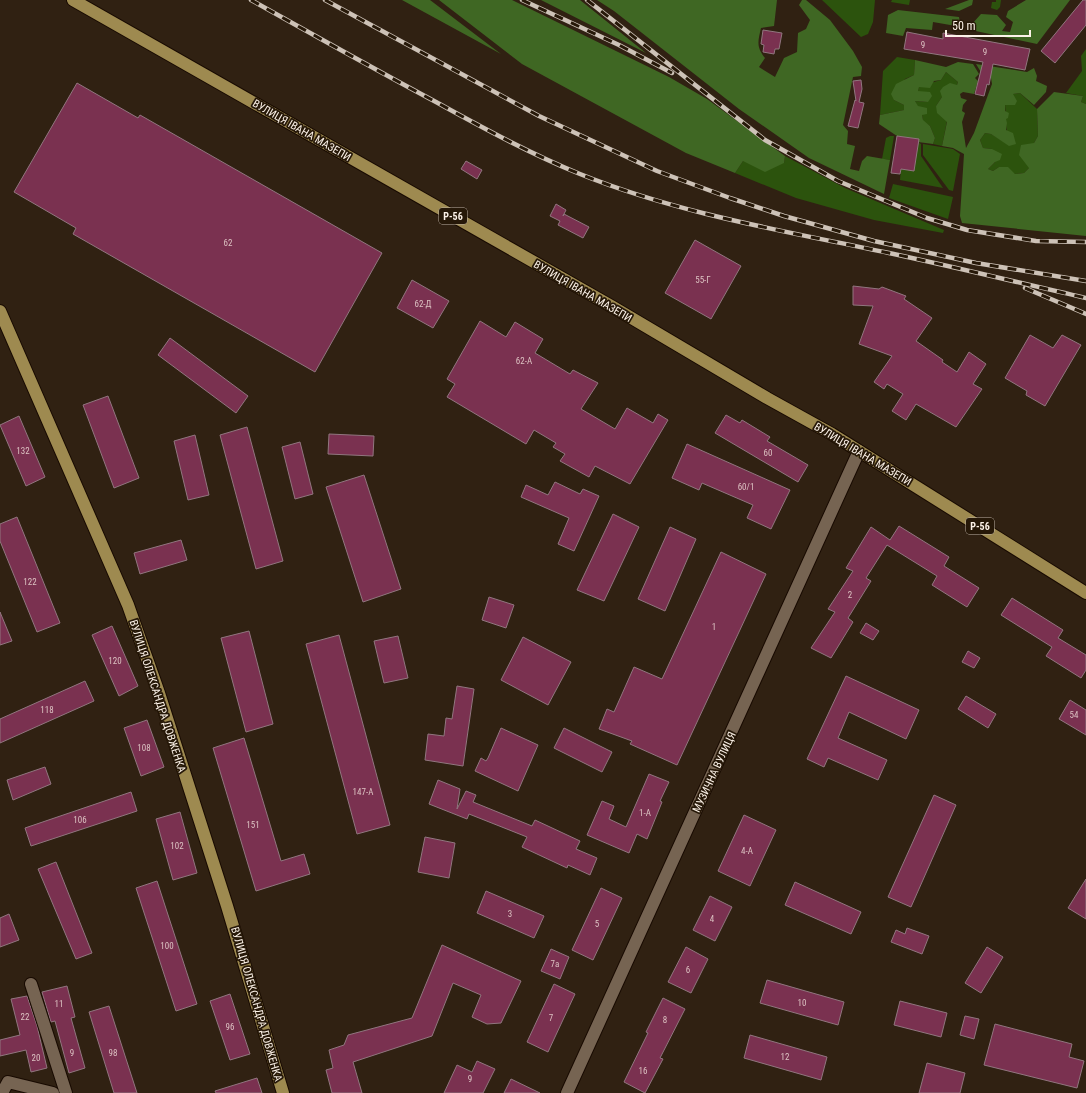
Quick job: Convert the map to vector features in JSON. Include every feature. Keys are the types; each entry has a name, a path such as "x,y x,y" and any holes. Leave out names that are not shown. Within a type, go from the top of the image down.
{"main road":[{"name":"ВУЛИЦЯ ІВАНА МАЗЕПИ","path":"73,0 613,307 754,391 832,434 1086,593"},
{"name":"ВУЛИЦЯ ОЛЕКСАНДРА ДОВЖЕНКА","path":"0,311 128,605 159,693 225,899 283,1093"}],"street":[{"name":"МУЗИЧНА ВУЛИЦЯ","path":"567,1093 859,451"},
{"path":"31,984 66,1093"},
{"path":"2,1093 8,1082 53,1093"}],"green space":[{"path":"402,0 430,0 501,54"},
{"path":"439,0 512,0 669,77 707,99 785,156 784,163 765,172 743,161 735,173 686,153 522,64"},
{"path":"541,0 580,0 646,53"},
{"path":"597,0 777,0 774,26 761,28 759,40 760,50 765,58 759,67 775,77 784,58 797,52 798,33 806,29 810,20 799,5 802,0 806,0 830,20 853,51 862,67 861,76 853,77 843,125 848,131 847,144 855,146 850,169 859,171 862,161 867,156 890,160 884,194 809,158 739,109 614,11"},
{"path":"822,0 875,0 873,22 868,34 861,37"},
{"path":"892,0 910,0 909,5 891,2"},
{"path":"969,0 973,0 972,5 959,11 945,9"},
{"path":"996,0 1001,0 1000,7 997,10 991,8 992,2 996,2"},
{"path":"1026,0 1070,0 1037,44 971,30 972,24 981,14 997,15 1006,25 1002,31 1010,32 1013,22 1006,17 1008,11"},
{"path":"898,10 959,17 960,23 956,26 933,22 932,30 906,28 903,36 886,33 888,15"},
{"path":"1086,49 1086,104 1081,102 1083,96 1066,93 1082,71 1081,56"},
{"path":"897,57 915,60 914,75 905,79 894,100 904,105 904,110 880,115 883,71"},
{"path":"915,60 946,67 958,62 973,64 979,74 975,78 978,81 974,94 963,92 960,94 961,98 967,100 963,105 962,111 965,113 962,122 966,148 974,133 992,84 991,78 982,74 976,64 1027,72 1034,68 1037,76 1036,81 1047,86 1046,92 1034,105 1020,93 1013,94 1017,101 1015,105 1005,105 1005,111 1009,113 1008,118 1006,119 1006,130 1013,133 1016,144 1009,146 991,134 985,133 980,140 983,148 992,149 1002,154 1000,160 995,162 988,169 993,171 999,167 1008,167 1015,174 1024,173 1029,168 1019,155 1021,145 1034,143 1038,136 1037,109 1054,92 1083,96 1081,102 1086,104 1086,236 962,223 960,216 964,154 953,148 942,146 947,122 937,113 936,106 942,97 940,91 943,87 950,83 957,85 958,82 946,72 941,80 934,81 930,88 919,87 918,91 930,92 932,96 928,102 915,101 918,106 927,108 927,114 922,115 923,120 930,126 935,138 933,144 918,142 918,139 897,136 879,124 880,115 904,110 904,105 894,100 891,94 896,84 914,75"},
{"path":"946,72 958,82 957,85 942,97 936,106 947,121 942,146 933,144 935,138 930,126 923,121 922,115 915,101 928,102 918,91 919,86 941,80"},
{"path":"1020,93 1037,109 1038,136 1034,143 1029,168 1024,173 1015,174 999,167 993,171 988,169 995,162 992,149 983,148 980,140 985,133 991,134 1009,145 1005,104 1012,94"},
{"path":"894,136 890,160 882,159 886,138"},
{"path":"918,142 921,144 921,156 943,188 900,180 901,169"},
{"path":"923,144 953,149 960,154 953,191 949,190 923,155"},
{"path":"785,156 845,188 944,230 943,233 874,220 796,198 735,173 743,161 784,163"},
{"path":"893,184 953,197 948,219 889,198"}],"building":[{"path":"1083,0 1086,0 1086,25 1055,63 1041,51"},
{"path":"763,30 782,33 779,49 775,49 774,54 763,52 764,45 761,44"},
{"path":"907,32 943,39 943,33 1030,49 1025,70 993,64 989,85 987,84 984,96 975,94 983,62 904,49"},
{"path":"861,80 862,89 859,102 864,103 858,128 848,126 855,100 856,101 853,81"},
{"path":"77,83 138,118 140,115 382,253 315,372 73,234 76,228 14,192"},
{"path":"897,136 919,139 914,171 901,169 900,174 891,173"},
{"path":"466,161 482,170 477,179 461,169"},
{"path":"556,204 566,210 564,214 589,227 583,238 558,225 560,221 550,216"},
{"path":"695,240 741,266 711,319 665,293"},
{"path":"412,280 449,301 433,328 397,308"},
{"path":"853,286 879,289 882,287 906,296 904,299 932,318 916,341 957,372 969,352 986,364 973,384 982,389 956,427 916,404 906,420 892,411 903,394 887,384 884,389 874,382 892,356 859,344 873,306 853,305"},
{"path":"480,321 506,337 515,322 543,339 535,353 570,374 573,370 598,383 581,409 615,429 627,408 653,423 658,414 668,420 630,484 595,466 589,477 560,461 565,454 553,447 556,443 534,430 526,444 447,397 455,384 447,379"},
{"path":"1030,335 1053,348 1062,335 1081,345 1045,406 1026,395 1027,391 1005,378"},
{"path":"170,338 248,396 236,413 158,355"},
{"path":"108,396 139,478 114,488 83,405"},
{"path":"726,415 740,423 742,420 770,437 767,441 808,465 798,482 715,433"},
{"path":"19,416 45,477 26,486 0,425"},
{"path":"247,427 283,561 256,569 220,435"},
{"path":"329,434 374,436 373,456 328,454"},
{"path":"195,435 209,495 188,500 174,441"},
{"path":"300,442 313,494 295,499 282,447"},
{"path":"687,444 790,490 771,529 747,518 753,505 702,483 699,490 672,478"},
{"path":"364,475 401,589 363,602 326,487"},
{"path":"555,482 580,494 583,489 599,496 574,551 558,544 569,518 521,497 526,485 548,495"},
{"path":"613,514 639,527 604,601 577,590"},
{"path":"17,517 60,623 37,632 0,541 0,524"},
{"path":"899,526 949,557 944,566 979,588 967,607 932,585 937,576 887,545 866,578 871,581 848,618 853,622 831,658 811,648 835,612 828,609 853,571 846,568 871,527 890,540"},
{"path":"670,527 696,539 665,611 638,599"},
{"path":"181,540 187,560 140,574 134,553"},
{"path":"721,552 766,574 677,765 630,744 632,741 599,729 607,709 614,712 634,667 662,679"},
{"path":"489,597 514,605 506,628 482,620"},
{"path":"1012,598 1063,630 1058,638 1086,655 1086,670 1081,678 1046,656 1052,647 1001,615"},
{"path":"0,612 12,641 0,645"},
{"path":"866,623 879,631 873,640 860,633"},
{"path":"112,626 138,686 119,696 92,635"},
{"path":"249,631 273,724 246,732 221,638"},
{"path":"339,635 390,825 357,834 306,644"},
{"path":"398,636 408,678 384,683 374,641"},
{"path":"523,637 571,662 548,705 501,680"},
{"path":"968,651 980,658 974,668 962,662"},
{"path":"846,676 919,710 906,739 849,712 838,738 887,760 878,780 828,758 824,767 807,759"},
{"path":"85,681 94,701 0,743 0,719"},
{"path":"457,686 474,689 463,766 425,760 428,734 444,736 446,718 452,719"},
{"path":"966,696 996,714 988,728 958,709"},
{"path":"1070,700 1086,710 1086,735 1059,719"},
{"path":"147,720 164,767 141,776 124,728"},
{"path":"501,728 538,745 518,791 475,771 481,758 486,761 488,758"},
{"path":"564,728 612,752 602,772 554,748"},
{"path":"244,738 281,861 304,854 310,874 256,891 213,748"},
{"path":"45,767 51,784 13,800 7,780"},
{"path":"649,774 669,782 660,801 662,802 647,839 637,834 629,853 587,835 602,801 614,806 609,819 626,827"},
{"path":"438,780 460,789 457,809 466,791 476,795 473,802 532,826 535,820 580,841 576,849 597,858 590,875 568,865 567,868 522,847 527,837 469,814 467,819 429,804"},
{"path":"131,792 137,811 31,846 25,828"},
{"path":"934,795 956,805 911,907 888,897"},
{"path":"180,812 197,873 173,880 156,819"},
{"path":"744,815 776,830 750,886 718,871"},
{"path":"425,837 455,843 449,878 418,872"},
{"path":"56,862 92,953 76,959 38,869"},
{"path":"1086,879 1086,919 1068,908"},
{"path":"157,881 197,1004 176,1011 136,888"},
{"path":"795,882 861,912 851,934 785,905"},
{"path":"601,888 622,898 593,960 572,950"},
{"path":"486,891 544,916 534,938 477,913"},
{"path":"710,896 732,907 715,941 693,930"},
{"path":"9,914 19,940 0,947 0,918"},
{"path":"907,928 929,936 922,954 891,942 896,930 905,934"},
{"path":"442,945 521,981 501,1023 487,1024 472,1017 481,995 453,983 432,1036 353,1062 362,1093 332,1093 326,1070 333,1068 329,1050 344,1045 348,1035 412,1018"},
{"path":"686,947 708,959 691,993 668,982"},
{"path":"987,947 1003,957 981,993 965,983"},
{"path":"551,949 569,957 560,979 541,971"},
{"path":"767,980 844,1002 838,1025 760,1003"},
{"path":"554,984 575,994 548,1052 527,1042"},
{"path":"67,986 75,1017 71,1018 85,1068 69,1073 55,1021 51,1022 42,992"},
{"path":"230,994 250,1054 230,1060 210,1001"},
{"path":"27,996 37,1026 47,1068 31,1072 26,1050 0,1056 0,1040 20,1035 11,999"},
{"path":"663,998 685,1009 660,1058 663,1059 645,1093 624,1082"},
{"path":"900,1001 947,1013 941,1037 894,1025"},
{"path":"109,1006 137,1093 114,1093 89,1012"},
{"path":"965,1016 979,1019 974,1039 960,1035"},
{"path":"995,1024 1072,1044 1069,1057 1084,1061 1077,1088 984,1065"},
{"path":"750,1035 827,1057 821,1080 744,1058"},
{"path":"477,1061 495,1069 483,1093 444,1093 457,1065 472,1072"},
{"path":"927,1063 965,1073 960,1093 919,1093"},
{"path":"257,1078 262,1093 216,1093 215,1091"},
{"path":"511,1079 540,1093 504,1093"}],"railway":[{"path":"251,0 507,140 543,158 617,188 694,211 772,229 914,258 1086,298"},
{"path":"325,0 539,116 657,171 730,198 784,216 874,241 976,263 1086,281"},
{"path":"522,0 619,45 672,73"},
{"path":"587,0 765,140 838,181 927,218 967,230 1036,241 1086,242"},
{"path":"1025,288 1086,314"}]}
